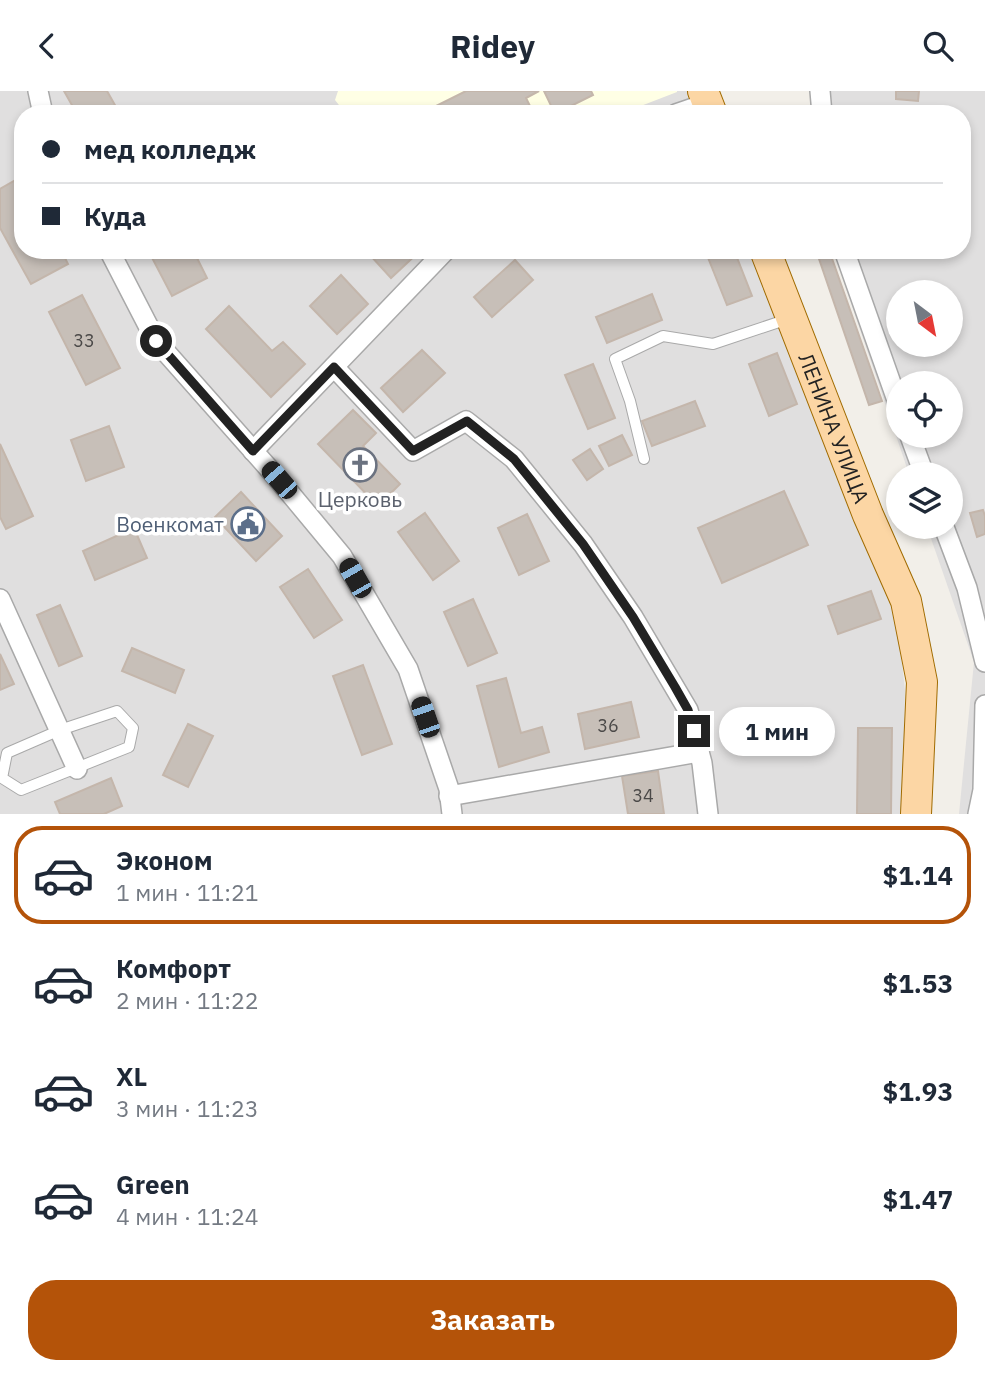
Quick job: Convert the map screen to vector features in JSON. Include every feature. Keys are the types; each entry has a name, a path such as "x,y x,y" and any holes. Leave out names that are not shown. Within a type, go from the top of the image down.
{"main road":[{"name":"ЛЕНИНА УЛИЦА","path":"768,259 868,515 906,601 922,682 916,814"}],"street":[{"path":"114,259 156,341 342,555 408,669 449,789 450,805 699,752"},
{"path":"253,451 437,259"},
{"path":"847,259 887,371"},
{"path":"334,367 413,451 467,421 514,459 583,544 633,617 688,710 702,763 708,814"},
{"path":"948,539 967,589 985,662"},
{"path":"0,599 77,769"},
{"path":"978,814 983,790 985,705"}],"lane":[{"path":"643,459 630,401 615,359 663,336 713,344 791,318"},
{"path":"117,711 133,728 129,747 77,769 21,790 2,778 7,753 60,730 117,711"}],"shaded area":[{"path":"0,91 690,91 695,105 14,105 14,259 756,259 896,609 905,690 903,814 0,814"},
{"path":"338,91 677,91 643,105 339,105 335,100"},
{"path":"811,91 985,91 985,814 959,814 974,662 931,539 963,539 963,462 905,462 900,448 963,448 963,371 886,371 886,406 836,259 971,259 971,105 812,105"}],"building":[{"path":"64,91 107,91 115,105 72,105"},
{"path":"466,91 539,91 526,98 530,105 438,105"},
{"path":"544,91 591,91 593,95 573,105 551,105"},
{"path":"896,91 919,91 918,101 896,99"},
{"path":"14,181 14,253 0,228 0,189"},
{"path":"17,259 66,259 68,264 31,284"},
{"path":"153,259 198,259 207,278 172,296"},
{"path":"374,259 411,259 391,278"},
{"path":"709,259 738,259 752,296 727,305"},
{"path":"819,259 832,259 882,401 869,405"},
{"path":"515,260 533,280 492,317 474,297"},
{"path":"341,275 368,304 337,334 310,306"},
{"path":"652,294 662,320 607,343 596,317"},
{"path":"82,295 120,368 86,385 49,312"},
{"path":"229,306 272,351 283,342 305,364 271,397 206,329"},
{"path":"422,350 445,373 403,412 381,388"},
{"path":"777,353 797,404 769,416 749,364"},
{"path":"593,364 615,418 588,429 565,375"},
{"path":"695,401 705,426 652,446 642,421"},
{"name":"Церковь","path":"353,410 376,433 363,446 400,484 378,506 318,444"},
{"path":"109,426 124,467 86,481 71,440"},
{"path":"622,435 632,455 609,466 599,446"},
{"path":"0,444 33,516 6,529 0,517"},
{"path":"590,449 603,469 587,480 573,460"},
{"path":"784,491 808,545 722,583 698,528"},
{"path":"241,492 282,536 256,561 215,517"},
{"path":"983,510 985,534 977,537 970,513"},
{"path":"425,513 459,561 433,580 398,532"},
{"path":"527,514 549,561 519,575 498,528"},
{"path":"134,528 147,558 95,580 83,551"},
{"path":"308,569 342,620 314,638 280,587"},
{"path":"871,591 881,619 838,634 828,606"},
{"path":"473,599 497,653 468,666 444,612"},
{"path":"60,605 82,656 59,666 37,615"},
{"path":"132,648 184,670 175,693 122,671"},
{"path":"0,654 14,684 0,690"},
{"path":"363,665 392,744 362,755 333,676"},
{"path":"506,678 521,733 542,727 549,752 499,767 477,686"},
{"path":"631,702 639,737 585,749 578,714"},
{"path":"188,724 213,736 188,787 163,775"},
{"path":"858,728 892,728 891,814 857,814"},
{"path":"658,771 664,814 628,814 622,776"},
{"path":"111,778 122,806 104,814 60,814 55,802"}],"place":[{"name":"Церковь","path":"360,465"},
{"name":"Военкомат","path":"248,524"}],"route":[{"path":"156,341 253,451 334,367 413,451 467,421 514,459 583,544 633,617 675,687 688,710 694,731"}]}
